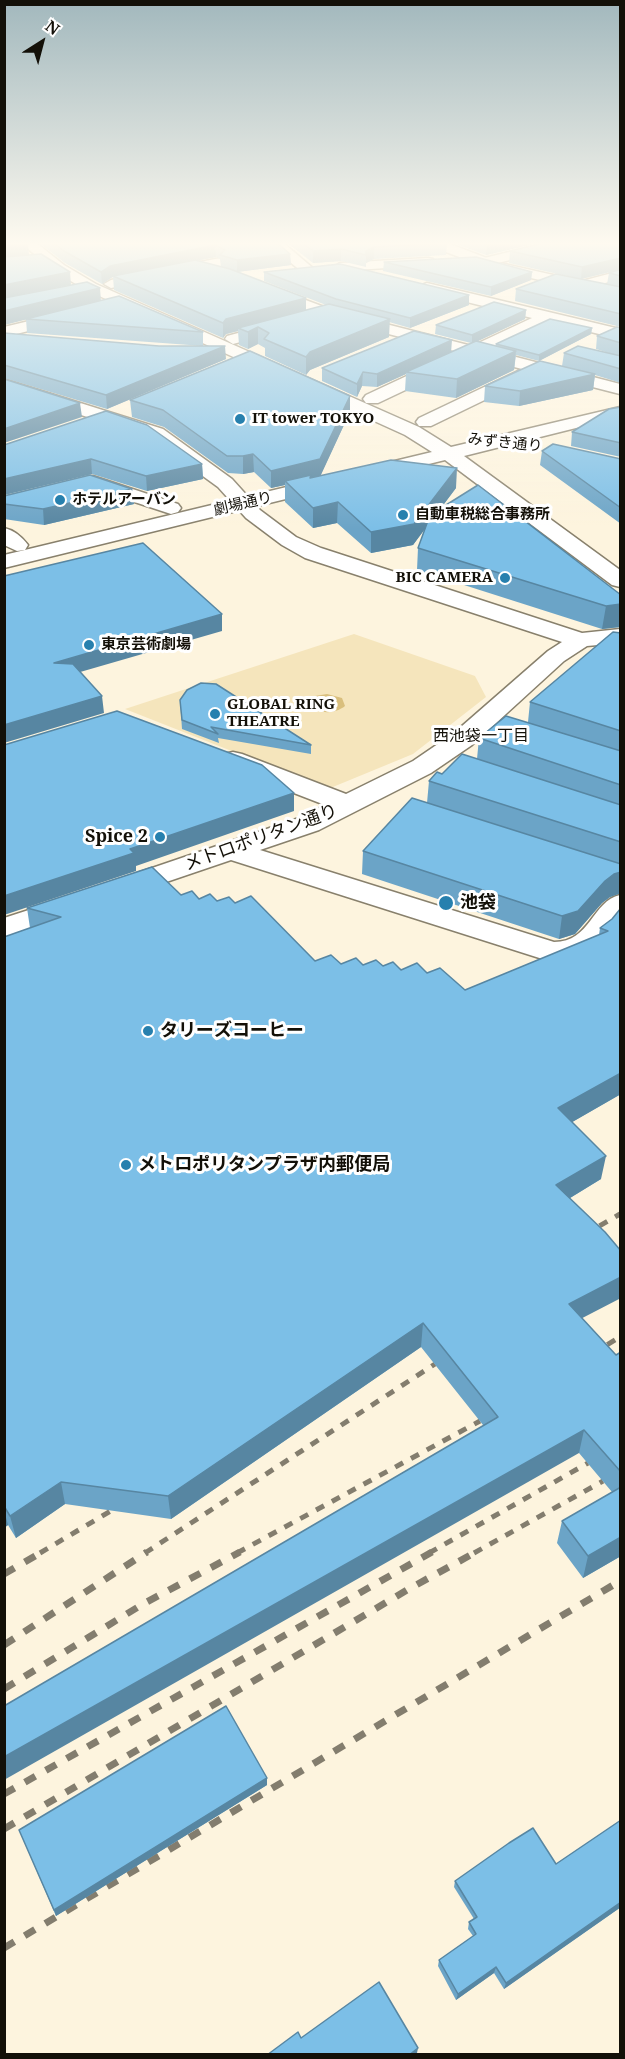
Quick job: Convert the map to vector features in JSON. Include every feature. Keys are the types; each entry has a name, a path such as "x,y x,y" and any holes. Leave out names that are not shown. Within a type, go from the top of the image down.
{"street":[{"path":"204,337 406,428 447,438 621,580"},
{"path":"210,337 242,354 321,375 496,462"},
{"path":"200,354 242,354 273,337"},
{"path":"392,344 409,337"},
{"path":"416,337 621,389"},
{"path":"372,399 501,337"},
{"path":"4,339 42,341"},
{"path":"447,438 538,368 567,356"},
{"path":"4,384 156,433 225,483 253,514 280,535 313,553 581,640 621,636"},
{"name":"劇場通り","path":"8,547 239,498 447,438 621,398"},
{"path":"82,426 127,409"},
{"name":"劇場通り","path":"447,438 501,441 621,412"},
{"name":"みずき通り","path":"501,441 555,449"},
{"path":"4,503 93,482 171,508"},
{"name":"劇場通り","path":"8,547 171,508 239,498"},
{"name":"メトロポリタン通り","path":"4,929 309,824 358,800 438,758 556,656 581,640"},
{"path":"484,720 515,730"},
{"path":"210,751 358,800 401,806"},
{"path":"438,758 471,769"},
{"path":"230,851 552,952 569,953 583,947 621,904"}],"shaded area":[{"path":"354,634 475,676 486,697 413,754 328,789 125,709"},
{"path":"327,694 342,698 345,706 336,711 327,712 313,708 310,704 315,696"}],"building":[{"path":"4,337 53,337 159,346 225,346 106,395 4,365"},
{"path":"266,337 346,337 310,352 306,357 264,339"},
{"path":"399,337 440,337 452,340 377,374 363,372 357,384 322,368"},
{"path":"511,337 574,337 539,355 496,344"},
{"path":"601,337 621,337 621,343"},
{"path":"476,341 516,351 457,379 406,372"},
{"path":"578,346 621,356 621,369 564,353"},
{"name":"IT tower TOKYO","path":"250,351 350,396 320,459 271,471 253,454 227,456 163,410 130,400"},
{"path":"540,361 595,374 520,391 485,386"},
{"path":"4,379 80,403 4,429"},
{"path":"621,407 621,443 572,432 609,409"},
{"path":"106,411 147,425 202,464 146,476 91,459 4,479 4,445"},
{"path":"553,444 621,459 621,508 542,451"},
{"path":"391,460 457,468 414,524 371,532 338,502 313,508 285,481 311,475 310,478"},
{"path":"90,475 132,489 43,509 4,504 4,496"},
{"path":"478,485 621,595 621,604 606,606 418,548 430,515"},
{"name":"東京芸術劇場","path":"143,543 222,614 54,663 73,664 102,696 4,725 4,576"},
{"path":"613,632 621,633 621,731 530,702"},
{"name":"GLOBAL RING THEATRE","path":"201,683 216,684 311,745 211,727 218,734 182,720 180,700 187,690"},
{"path":"117,711 262,765 294,793 130,849 134,853 4,896 4,745"},
{"path":"506,716 621,751 621,785 479,738"},
{"path":"462,754 621,805 621,842 429,781 437,772 442,774"},
{"path":"412,798 621,864 621,872 605,881 578,911 562,916 363,851"},
{"path":"152,867 181,895 192,891 199,899 210,894 217,901 229,897 235,903 251,896 315,961 331,955 341,964 356,958 363,965 376,960 383,966 393,962 401,970 417,963 427,973 440,968 465,990 608,931 600,928 621,908 621,1073 558,1108 606,1156 556,1185 605,1232 621,1251 621,1277 569,1304 616,1355 621,1352 621,1472 584,1430 4,1757 4,1706 498,1417 423,1323 168,1496 61,1482 10,1516 4,1506 4,937 61,917 27,908"},
{"path":"621,1487 621,1537 588,1556 562,1521"},
{"path":"226,1706 267,1778 54,1910 19,1830"},
{"path":"621,1820 621,1902 506,1983 496,1967 458,1994 439,1960 476,1934 469,1922 477,1917 455,1881 533,1828 556,1864"},
{"path":"379,1982 418,2048 409,2055 267,2055 298,2032 301,2038"}],"railway":[{"path":"584,1235 620,1214"},
{"path":"592,1354 620,1337"},
{"path":"145,1553 435,1364"},
{"path":"237,1553 480,1421"},
{"path":"429,1553 588,1463"},
{"path":"474,1553 603,1481"},
{"path":"40,1553 114,1509"},
{"path":"4,1574 42,1552"},
{"path":"4,1645 147,1552"},
{"path":"4,1689 143,1604 240,1552"},
{"path":"4,1794 432,1552"},
{"path":"4,1829 407,1590 476,1552"},
{"path":"4,1948 620,1581"}],"place":[{"name":"IT tower TOKYO","path":"240,419"},
{"name":"ホテルアーバン","path":"60,500"},
{"name":"自動車税総合事務所","path":"403,515"},
{"name":"BIC CAMERA","path":"505,578"},
{"name":"東京芸術劇場","path":"89,645"},
{"name":"GLOBAL RING THEATRE","path":"215,714"},
{"name":"Spice 2","path":"160,837"},
{"name":"池袋","path":"446,903"},
{"name":"タリーズコーヒー","path":"148,1031"},
{"name":"メトロポリタンプラザ内郵便局","path":"126,1165"}],"district":[{"name":"西池袋一丁目","path":"481,736"}]}
